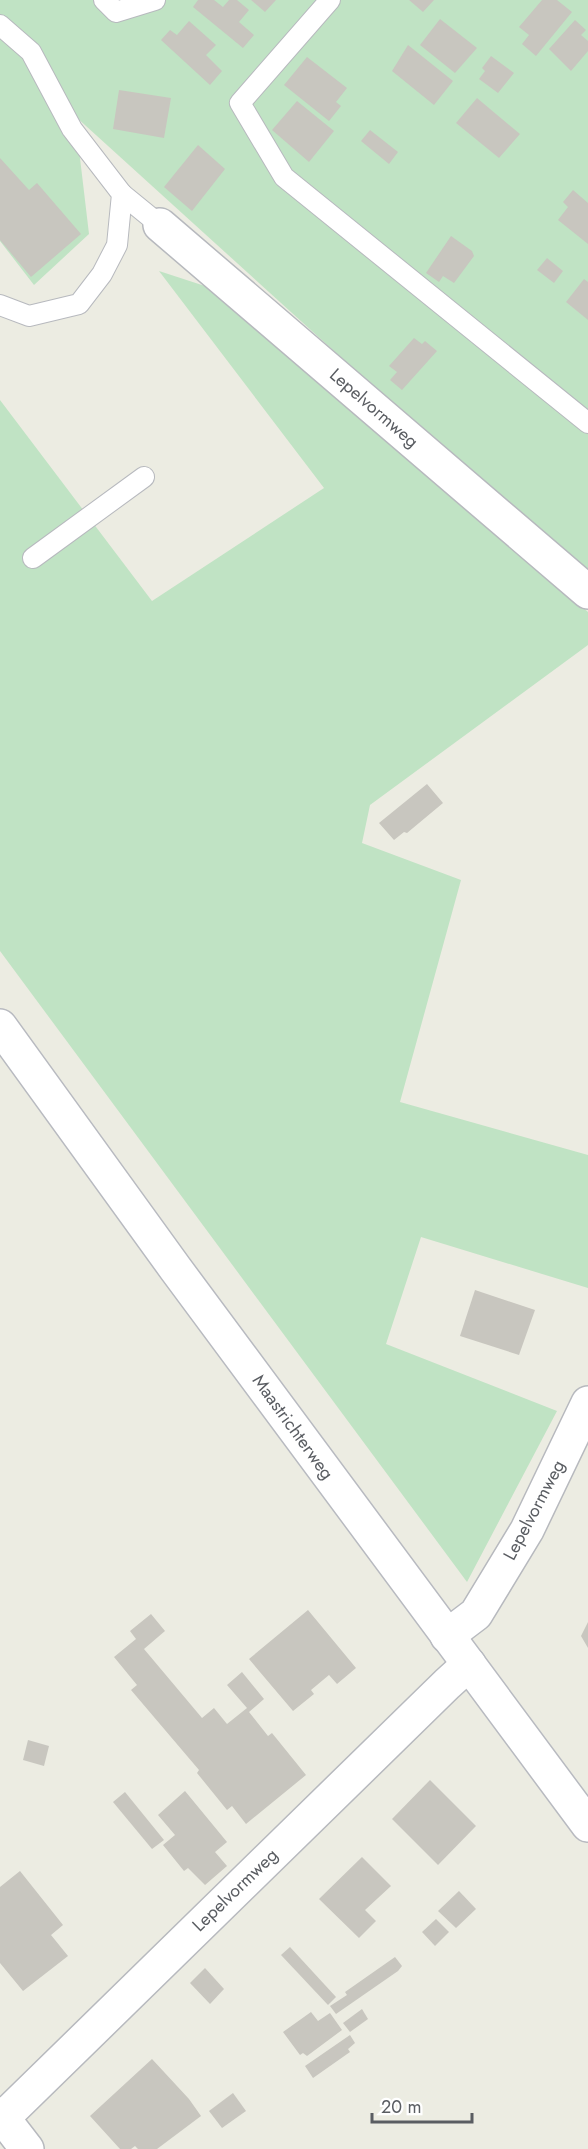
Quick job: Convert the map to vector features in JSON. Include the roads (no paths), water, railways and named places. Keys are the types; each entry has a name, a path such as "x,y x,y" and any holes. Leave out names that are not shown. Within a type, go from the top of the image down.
{"street":[{"name":"Lepelvormweg","path":"160,225 588,592"},
{"name":"Maastrichterweg","path":"0,1026 175,1268 588,1825"},
{"name":"Lepelvormweg","path":"447,1636 476,1614 527,1530 588,1403"},
{"name":"Lepelvormweg","path":"2,2116 447,1683 469,1665"},
{"path":"2,2116 27,2149"}],"lane":[{"path":"104,0 116,12 155,0"},
{"path":"330,0 240,103 284,177 588,423"},
{"path":"0,25 31,52 72,129 122,194 160,225"},
{"path":"0,305 29,316 79,304 102,274 117,245 122,194"},
{"path":"33,558 144,477"}]}
